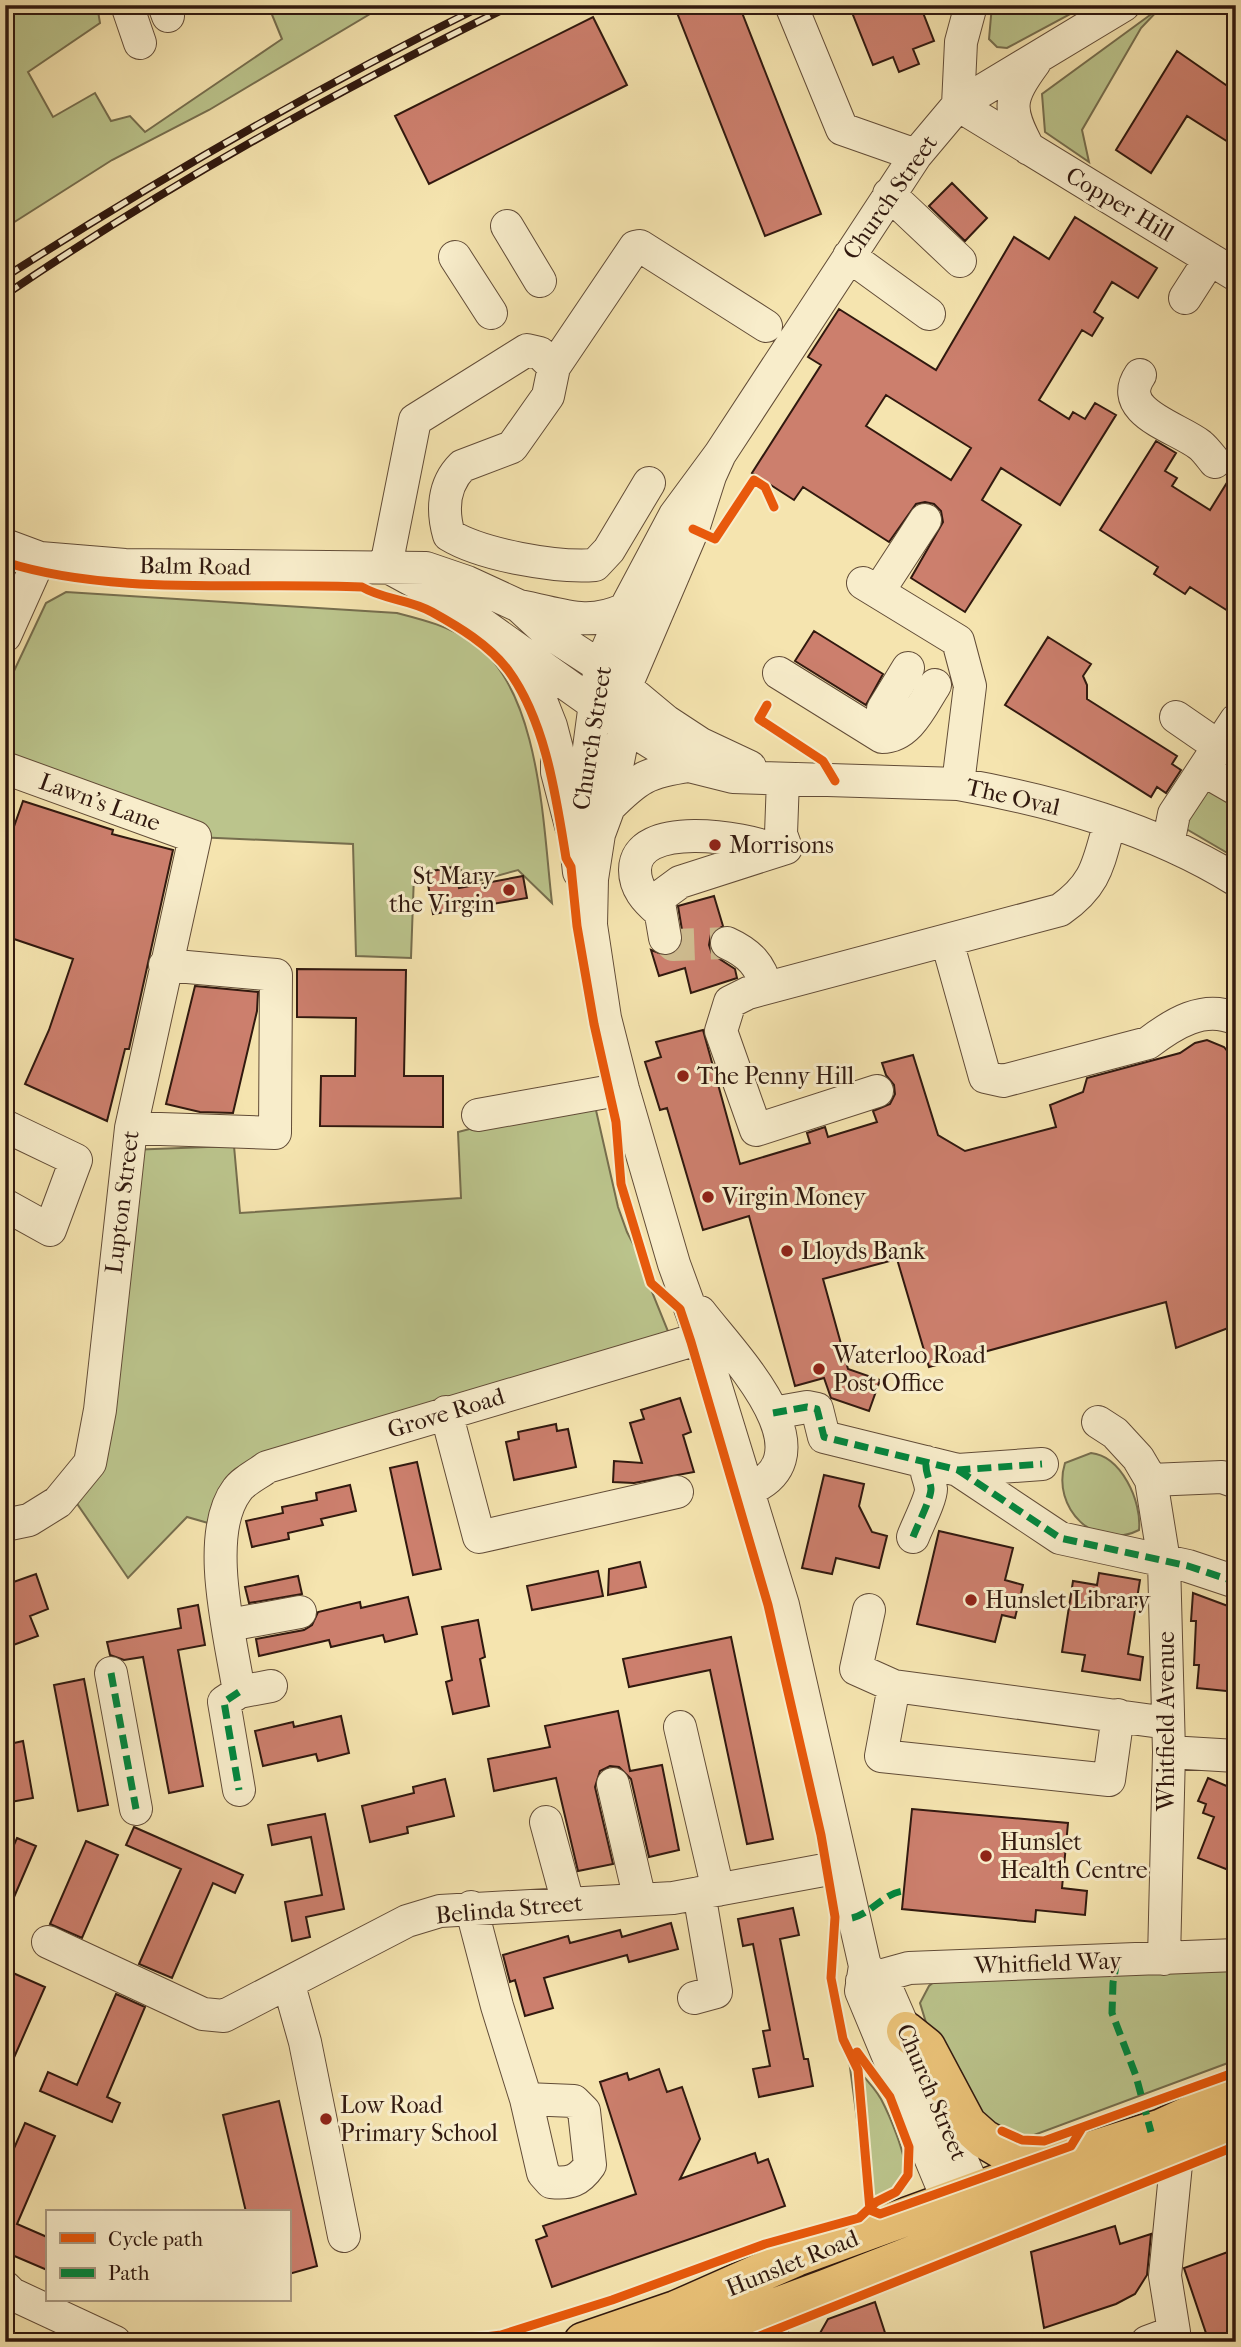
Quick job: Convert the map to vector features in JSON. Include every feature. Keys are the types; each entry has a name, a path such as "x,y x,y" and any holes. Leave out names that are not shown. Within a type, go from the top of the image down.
{"main road":[{"path":"906,2031 926,2047 967,2124 984,2140 1008,2153 1059,2161"},
{"name":"Hunslet Road","path":"970,2215 1059,2161 1162,2128 1236,2094"},
{"name":"Hunslet Road","path":"670,2342 710,2325 762,2311 796,2257 970,2215 1177,2154 1236,2129"},
{"name":"Hunslet Road","path":"583,2342 676,2310 762,2311"}],"street":[{"path":"127,5 140,43"},
{"path":"791,5 842,129 916,155"},
{"path":"958,105 961,42 971,5"},
{"name":"Church Street","path":"591,925 586,914 576,845 600,666 625,609 675,515 720,454 889,194 916,155 958,105 1124,5"},
{"name":"Copper Hill","path":"1030,149 1014,122 1011,106 1017,87 1036,60"},
{"name":"Copper Hill","path":"958,105 1223,267 1185,298"},
{"path":"889,194 960,261"},
{"path":"507,226 540,281"},
{"path":"649,484 609,550 595,565 563,564 463,544 449,535 444,517 444,502 456,472 462,466 512,447 548,396 554,367 635,247 640,246 766,326"},
{"path":"849,256 929,314"},
{"path":"455,257 491,313"},
{"path":"386,566 415,420 527,349 540,353 554,367"},
{"path":"1140,375 1133,385 1134,398 1140,409 1189,423 1200,446 1215,462"},
{"name":"Church Street","path":"720,454 710,476 694,529 625,688 625,726 609,807 599,834 592,879 591,925 605,1018 623,1089 748,1490 801,1678 840,1867 868,1974 861,1991 970,2215"},
{"path":"925,520 871,587 958,641 970,686 958,784"},
{"name":"Balm Road","path":"5,545 40,558 167,566 426,568 467,582 519,606 546,631 600,666 625,688"},
{"path":"5,636 40,558"},
{"name":"Balm Road","path":"386,566 447,599 625,726"},
{"path":"519,606 578,619 605,619 625,609"},
{"path":"509,642 532,678 551,726 557,749 557,772 576,845"},
{"path":"883,709 908,668"},
{"path":"779,673 882,737 893,737 907,727 935,685"},
{"name":"The Oval","path":"625,688 701,744 779,778"},
{"path":"1176,717 1236,789"},
{"path":"1168,845 1174,814 1236,720"},
{"name":"The Oval","path":"625,726 689,766 733,777 958,784 1051,804 1110,822 1168,845 1236,880"},
{"path":"609,807 637,780 662,770 689,766"},
{"name":"Lawn's Lane","path":"5,768 195,837"},
{"path":"774,850 757,842 679,837 653,841 642,851 635,868 643,895 662,924 662,896 680,882 786,848 782,834 779,778"},
{"path":"877,1091 756,1130 721,1031 730,1002 766,988 1060,910 1082,894 1096,870 1110,822"},
{"name":"Lupton Street","path":"5,1525 29,1520 58,1502 90,1463 100,1410 131,1128 195,837"},
{"path":"947,941 985,1077 1003,1082 1148,1043 1197,1014 1216,1013 1236,1019"},
{"path":"727,943 741,949 761,968 766,988"},
{"path":"131,1128 275,1133 276,975 165,965"},
{"path":"478,1115 623,1089"},
{"path":"5,1126 76,1160 50,1230 5,1205"},
{"name":"Church Street","path":"683,1288 774,1413 783,1441 783,1452 772,1475 748,1490"},
{"name":"Grove Road","path":"239,1692 219,1556 222,1527 237,1490 267,1467 701,1338"},
{"path":"774,1413 807,1407 817,1409 824,1437 958,1470 1042,1464"},
{"path":"446,1412 479,1537 677,1492"},
{"name":"Whitfield Avenue","path":"1098,1422 1115,1433 1138,1458 1151,1480 1164,1561 1168,1737 1164,1959"},
{"path":"913,1537 922,1509 930,1498 931,1487 925,1474 926,1462"},
{"path":"958,1470 1060,1538 1164,1561 1236,1582"},
{"path":"1151,1480 1222,1477 1236,1482"},
{"path":"869,1610 856,1669 894,1686 1118,1715 1168,1737 1236,1756"},
{"path":"229,1625 300,1612"},
{"path":"111,1673 136,1809"},
{"path":"239,1790 225,1702 239,1692 271,1686"},
{"path":"894,1686 881,1756 1109,1780 1118,1715"},
{"path":"680,1727 708,1892 716,1992 694,1998"},
{"path":"613,1784 640,1900"},
{"path":"547,1822 568,1903"},
{"name":"Belinda Street","path":"48,1942 203,2014 224,2016 289,1985 407,1921 440,1911 471,1907 527,1908 640,1900 708,1892 840,1867"},
{"path":"471,1907 497,2006 526,2099"},
{"name":"Whitfield Way","path":"868,1974 909,1968 1236,1955"},
{"name":"Church Street","path":"868,1974 885,1984 906,2031 970,2215"},
{"path":"289,1985 305,2042 344,2236"},
{"path":"1166,2338 1165,2276 1177,2154"},
{"path":"5,2287 12,2294 115,2342"}],"green space":[{"path":"13,5 97,5 100,23 28,72 53,117 95,93 111,121 130,116 145,132 282,39 268,5 385,5 209,110 112,160 5,228 5,65"},
{"path":"992,5 1059,5 1076,11 1007,48 997,47 989,39"},
{"path":"1161,7 1141,28 1082,130 1089,162 1045,132 1042,94"},
{"path":"66,592 397,613 463,636 495,663 512,692 525,725 541,800 552,903 518,870 464,885 460,865 414,875 411,958 356,956 353,844 195,837 5,768 5,690 46,603"},
{"path":"1236,696 1236,858 1159,813"},
{"path":"593,1097 618,1207 627,1232 654,1284 652,1292 674,1346 267,1467 222,1527 187,1517 128,1578 69,1492 90,1463 128,1150 234,1146 240,1213 461,1198 458,1132"},
{"path":"1091,1453 1112,1462 1127,1482 1137,1506 1139,1530 1123,1535 1107,1535 1080,1522 1071,1510 1064,1496 1062,1480 1065,1463"},
{"path":"1236,1966 1236,2060 1026,2138 1002,2133 981,2120 928,2029 920,2003 929,1986 940,1977"},
{"path":"849,2060 881,2099 897,2135 905,2165 903,2179 897,2188 868,2201"}],"building":[{"path":"674,5 739,5 821,214 765,236"},
{"path":"849,5 920,5 934,41 913,49 919,64 899,72 893,57 873,65"},
{"path":"593,17 627,85 429,184 395,116"},
{"path":"1177,51 1236,92 1236,147 1187,116 1151,173 1116,150"},
{"path":"952,183 987,218 965,241 929,206"},
{"path":"1075,217 1157,268 1138,298 1112,282 1094,312 1103,318 1092,336 1082,330 1039,400 1069,419 1073,412 1085,419 1095,403 1116,415 1060,505 1001,468 982,500 1021,525 965,612 911,578 943,522 941,511 934,504 916,504 889,542 803,487 794,500 752,473 821,365 808,357 839,309 936,370 1014,237 1049,259","holes":["886,395 971,448 951,480 866,426"]},
{"path":"1156,441 1176,453 1165,471 1177,478 1172,486 1210,510 1236,468 1236,616 1190,587 1185,594 1154,574 1158,567 1100,530"},
{"path":"814,631 883,674 866,705 795,661"},
{"path":"1048,637 1091,664 1083,676 1087,685 1087,699 1177,756 1172,764 1181,770 1166,793 1157,787 1151,797 1005,705"},
{"path":"23,801 113,830 112,834 173,850 129,1049 125,1049 107,1121 25,1084 49,1030 73,959 5,936 5,852"},
{"path":"455,867 459,888 523,876 527,898 433,914 426,872"},
{"name":"Morrisons","path":"714,896 723,926 711,934 709,945 712,954 735,969 737,978 691,993 685,968 659,976 651,950 667,956 677,952 683,936 678,906"},
{"path":"297,969 406,970 404,1076 443,1076 443,1127 320,1126 321,1076 355,1076 356,1018 297,1017"},
{"path":"195,986 258,992 257,1011 233,1113 200,1112 166,1104"},
{"path":"703,1030 740,1164 810,1143 807,1133 825,1127 828,1137 877,1122 873,1111 890,1104 895,1094 894,1085 886,1075 882,1063 913,1055 938,1135 965,1151 1056,1127 1050,1105 1083,1092 1087,1078 1180,1053 1195,1043 1207,1040 1224,1047 1236,1062 1236,1325 1176,1348 1166,1302 929,1367 897,1259 823,1279 848,1369 880,1380 869,1411 831,1398 824,1378 795,1386 749,1216 703,1230 667,1108 660,1110 645,1062 661,1057 656,1042"},
{"path":"680,1398 691,1432 683,1435 694,1472 634,1483 613,1482 614,1461 642,1463 630,1423 644,1419 641,1410"},
{"path":"556,1424 557,1431 568,1429 576,1467 514,1480 506,1442 519,1439 518,1432"},
{"path":"417,1462 441,1569 413,1575 390,1468"},
{"path":"824,1475 864,1484 859,1506 872,1532 887,1536 879,1568 836,1558 832,1574 802,1568"},
{"path":"350,1485 356,1511 321,1519 323,1525 288,1533 289,1539 252,1547 246,1521 283,1513 282,1507 317,1500 316,1493"},
{"name":"Hunslet Library","path":"939,1531 1013,1548 1005,1580 1023,1585 1015,1618 1002,1615 995,1642 917,1624"},
{"path":"640,1562 646,1587 608,1595 609,1569"},
{"path":"598,1571 603,1596 532,1610 527,1586"},
{"path":"1099,1573 1140,1580 1128,1654 1143,1657 1140,1680 1082,1671 1085,1655 1062,1652 1073,1581 1097,1585"},
{"path":"36,1574 48,1609 30,1616 38,1636 5,1648 5,1585"},
{"path":"298,1576 302,1594 249,1603 245,1587"},
{"path":"1193,1593 1236,1609 1236,1692 1197,1688 1199,1665 1194,1665 1196,1621 1191,1621"},
{"path":"408,1597 417,1634 385,1642 383,1635 331,1647 329,1640 259,1656 256,1639 304,1630 312,1625 318,1612 360,1602 361,1608"},
{"path":"198,1605 205,1645 178,1650 203,1786 169,1793 143,1657 124,1660 110,1655 107,1642 181,1628 178,1609"},
{"path":"478,1620 485,1657 480,1659 489,1706 453,1714 446,1682 452,1680 442,1627"},
{"path":"731,1637 773,1839 747,1844 710,1670 629,1687 623,1659"},
{"path":"84,1679 108,1805 78,1811 54,1685"},
{"path":"618,1711 630,1771 662,1765 679,1850 649,1857 631,1779 619,1767 610,1766 600,1771 595,1787 613,1864 578,1871 556,1778 494,1791 488,1759 550,1747 545,1726"},
{"path":"341,1716 349,1753 318,1761 316,1754 263,1766 255,1731 293,1722 294,1727"},
{"path":"23,1741 33,1798 5,1803 5,1784 10,1783 5,1745"},
{"path":"1208,1778 1236,1790 1236,1873 1198,1858 1214,1817 1203,1813 1206,1804 1198,1801"},
{"path":"445,1779 454,1816 407,1827 408,1833 370,1842 362,1806 414,1793 413,1787"},
{"name":"Hunslet Health Centre","path":"912,1809 1068,1823 1062,1888 1087,1891 1085,1915 1036,1910 1035,1922 902,1909"},
{"path":"325,1814 344,1909 306,1917 310,1937 292,1941 285,1902 322,1895 311,1837 272,1845 268,1825"},
{"path":"134,1827 243,1875 235,1893 213,1883 172,1978 139,1964 181,1869 126,1845"},
{"path":"17,1838 36,1846 5,1918 5,1865"},
{"path":"86,1841 118,1855 82,1938 50,1924"},
{"path":"793,1908 799,1935 780,1939 804,2059 808,2059 813,2086 759,2097 753,2069 770,2066 763,2031 770,2030 753,1944 743,1946 738,1919"},
{"path":"671,1923 678,1949 629,1962 627,1955 544,1978 553,2008 525,2016 515,1980 510,1982 503,1955 568,1936 570,1943 620,1930 622,1937"},
{"path":"13,1973 45,1987 5,2078 5,1989"},
{"path":"116,1994 145,2007 107,2097 120,2103 112,2122 40,2091 48,2072 77,2085"},
{"path":"659,2069 667,2092 682,2087 700,2139 680,2179 755,2153 758,2163 768,2159 785,2206 552,2287 536,2240 547,2236 543,2226 636,2194 600,2082 627,2073 629,2080"},
{"path":"279,2101 317,2266 290,2274 290,2210 246,2210 223,2115"},
{"path":"25,2123 55,2136 17,2224 46,2237 46,2270 5,2252 5,2169"},
{"path":"1115,2226 1120,2244 1151,2234 1147,2275 1135,2294 1116,2304 1044,2328 1031,2252"},
{"path":"1236,2249 1236,2335 1209,2342 1184,2268"},
{"path":"875,2302 888,2342 815,2342 828,2319"}],"tunnel":[{"path":"665,938 673,945 727,943"}],"railway":[{"path":"5,34 10,5"},
{"path":"5,277 241,134 484,5"},
{"path":"5,295 127,215 253,141 381,71 512,5"}],"marked path":[{"path":"773,1413 807,1407 817,1409 824,1437 958,1470 1042,1464"},
{"path":"913,1537 931,1489 926,1462"},
{"path":"958,1470 1060,1538 1188,1566 1236,1582"},
{"path":"111,1673 136,1809"},
{"path":"239,1692 224,1702 239,1790"},
{"path":"852,1918 891,1895 904,1891"},
{"path":"1117,1960 1112,2013 1136,2076 1151,2132"}],"cycle path":[{"path":"693,529 715,539 754,480 765,487 774,507"},
{"path":"5,562 46,573 135,584 362,587 379,595 414,604 442,618 483,645 508,670 532,713 548,761 566,858 571,867 577,926 594,1024 616,1122 621,1184 651,1283 680,1309 768,1605 821,1835 835,1917 831,1978 843,2039 858,2070 870,2210 880,2214 1071,2146 1082,2128"},
{"path":"767,705 759,719 823,761 835,781"},
{"path":"445,2342 501,2335 612,2300 765,2244 859,2218 876,2202 896,2192 908,2175 909,2147 890,2097 857,2052"},
{"path":"1002,2131 1022,2140 1044,2141 1236,2072"},
{"path":"745,2342 1236,2146"}],"place":[{"name":"Morrisons","path":"715,845"},
{"name":"St Mary the Virgin","path":"509,890"},
{"name":"The Penny Hill","path":"683,1076"},
{"name":"Virgin Money","path":"708,1197"},
{"name":"Lloyds Bank","path":"787,1251"},
{"name":"Waterloo Road Post Office","path":"819,1369"},
{"name":"Hunslet Library","path":"971,1600"},
{"name":"Hunslet Health Centre","path":"986,1856"},
{"name":"Low Road Primary School","path":"326,2119"}]}
